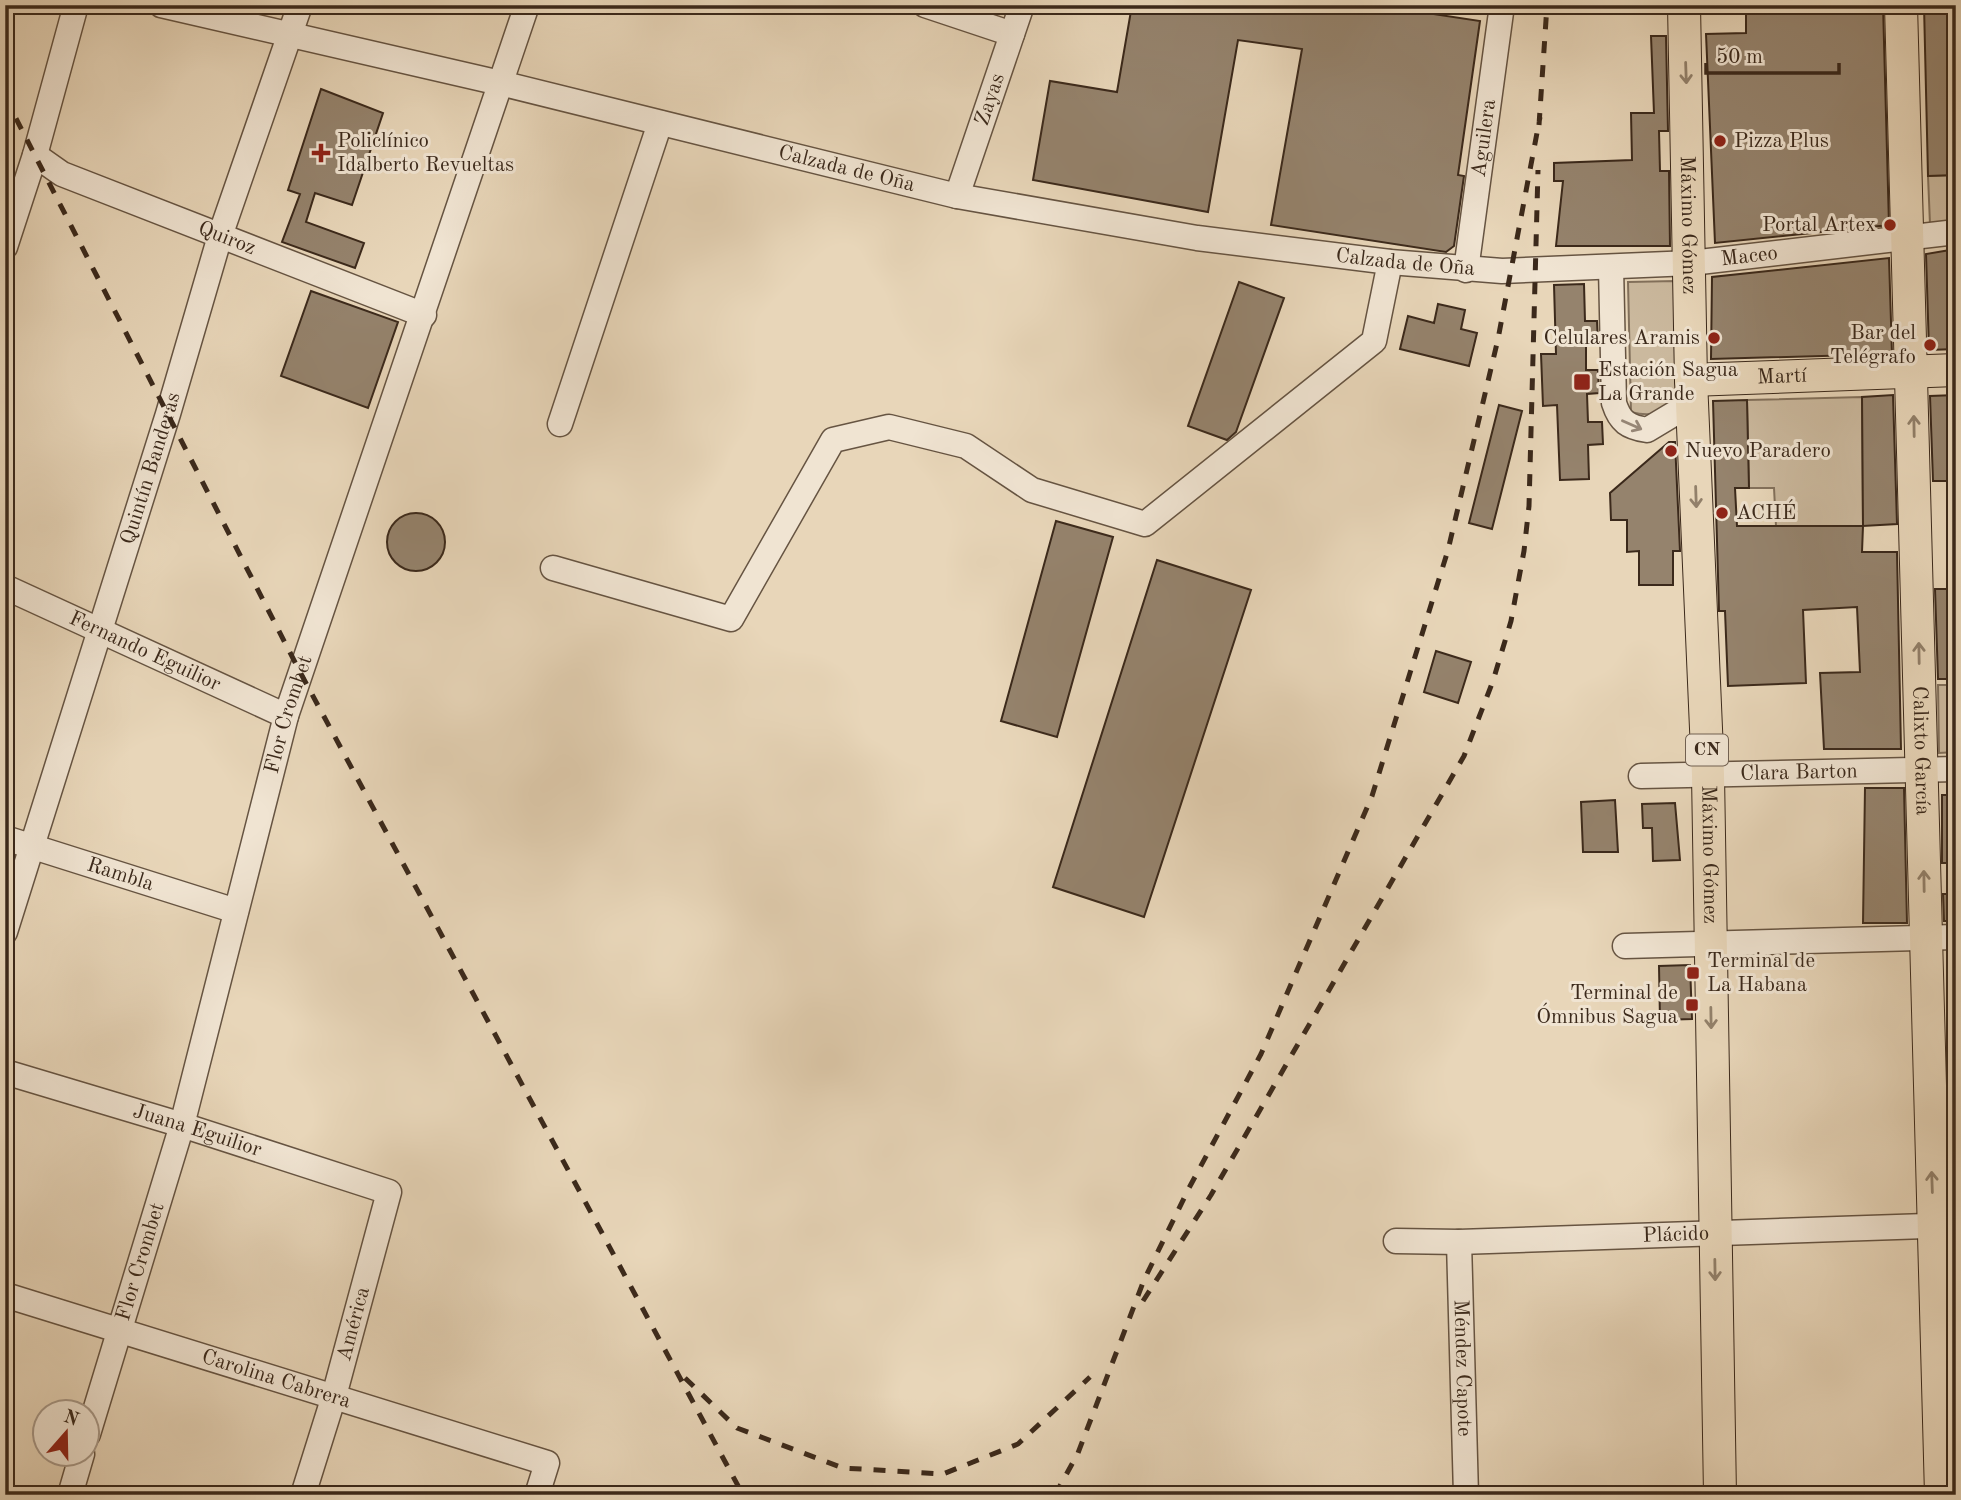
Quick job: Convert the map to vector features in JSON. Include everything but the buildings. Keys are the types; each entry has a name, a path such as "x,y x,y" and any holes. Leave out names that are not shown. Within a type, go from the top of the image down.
{"main road":[{"name":"Máximo Gómez","path":"1684,5 1692,406 1708,775 1720,1495"},
{"name":"Calixto García","path":"1901,5 1913,372 1921,769 1940,937 1944,1226 1941,1495"},
{"name":"Martí","path":"1692,406 1723,379 1956,370"}],"street":[{"path":"7,238 35,155 76,5"},
{"name":"Calzada de Oña","path":"161,5 500,83 957,196 1197,238 1466,270 1542,270"},
{"name":"Quintín Banderas","path":"5,932 220,236 300,5"},
{"name":"Flor Crombet","path":"98,1398 182,1125 286,716 527,5"},
{"path":"925,5 1012,34"},
{"name":"Zayas","path":"957,196 1021,5"},
{"name":"Aguilera","path":"1466,270 1502,5"},
{"path":"561,424 660,123"},
{"name":"Quiroz","path":"35,155 62,174 424,315"},
{"name":"Maceo","path":"1542,270 1691,263 1909,240 1956,232"},
{"path":"554,568 731,619 833,440 890,427 966,446 1032,490 1145,524 1374,341 1390,262"},
{"path":"1611,267 1614,404 1619,419 1632,428 1647,430 1692,406"},
{"name":"Fernando Eguilior","path":"5,586 286,716"},
{"name":"Clara Barton","path":"1641,776 1956,769"},
{"name":"Rambla","path":"5,838 236,911"},
{"path":"1625,946 1940,937"},
{"name":"Juana Eguilior","path":"5,1072 182,1125 389,1192"},
{"name":"América","path":"303,1495 334,1396 389,1192"},
{"name":"Plácido","path":"1396,1241 1459,1242 1944,1226"},
{"name":"Méndez Capote","path":"1459,1242 1466,1495"},
{"name":"Carolina Cabrera","path":"5,1295 547,1463 537,1495"},
{"path":"70,1495 78,1468"}],"shaded area":[{"path":"1956,175 1956,220 1930,224 1928,176"},
{"path":"1675,281 1677,401 1656,413 1631,412 1628,282"},
{"path":"1862,397 1863,526 1776,526 1774,488 1749,488 1747,400"},
{"path":"1938,685 1956,685 1956,752 1939,753"}],"railway":[{"path":"1539,125 1547,5"},
{"path":"5,97 300,672 743,1495"},
{"path":"1055,1495 1078,1453 1144,1280 1189,1188 1261,1054 1372,796 1448,550 1498,339 1540,117"},
{"path":"1143,1301 1211,1195 1464,756 1493,681 1511,621 1529,506 1538,170"},
{"path":"685,1378 737,1428 843,1468 943,1474 1018,1444 1090,1377"}],"place":[{"name":"Pizza Plus","path":"1720,141"},
{"name":"Policlínico Idalberto Revueltas","path":"321,153"},
{"name":"Portal Artex","path":"1890,225"},
{"name":"Celulares Aramis","path":"1714,338"},
{"name":"Bar del Telégrafo","path":"1930,345"},
{"name":"Estación Sagua La Grande","path":"1582,382"},
{"name":"Nuevo Paradero","path":"1671,451"},
{"name":"ACHÉ","path":"1722,513"},
{"name":"Terminal de La Habana","path":"1693,973"},
{"name":"Terminal de Ómnibus Sagua","path":"1692,1005"}]}
